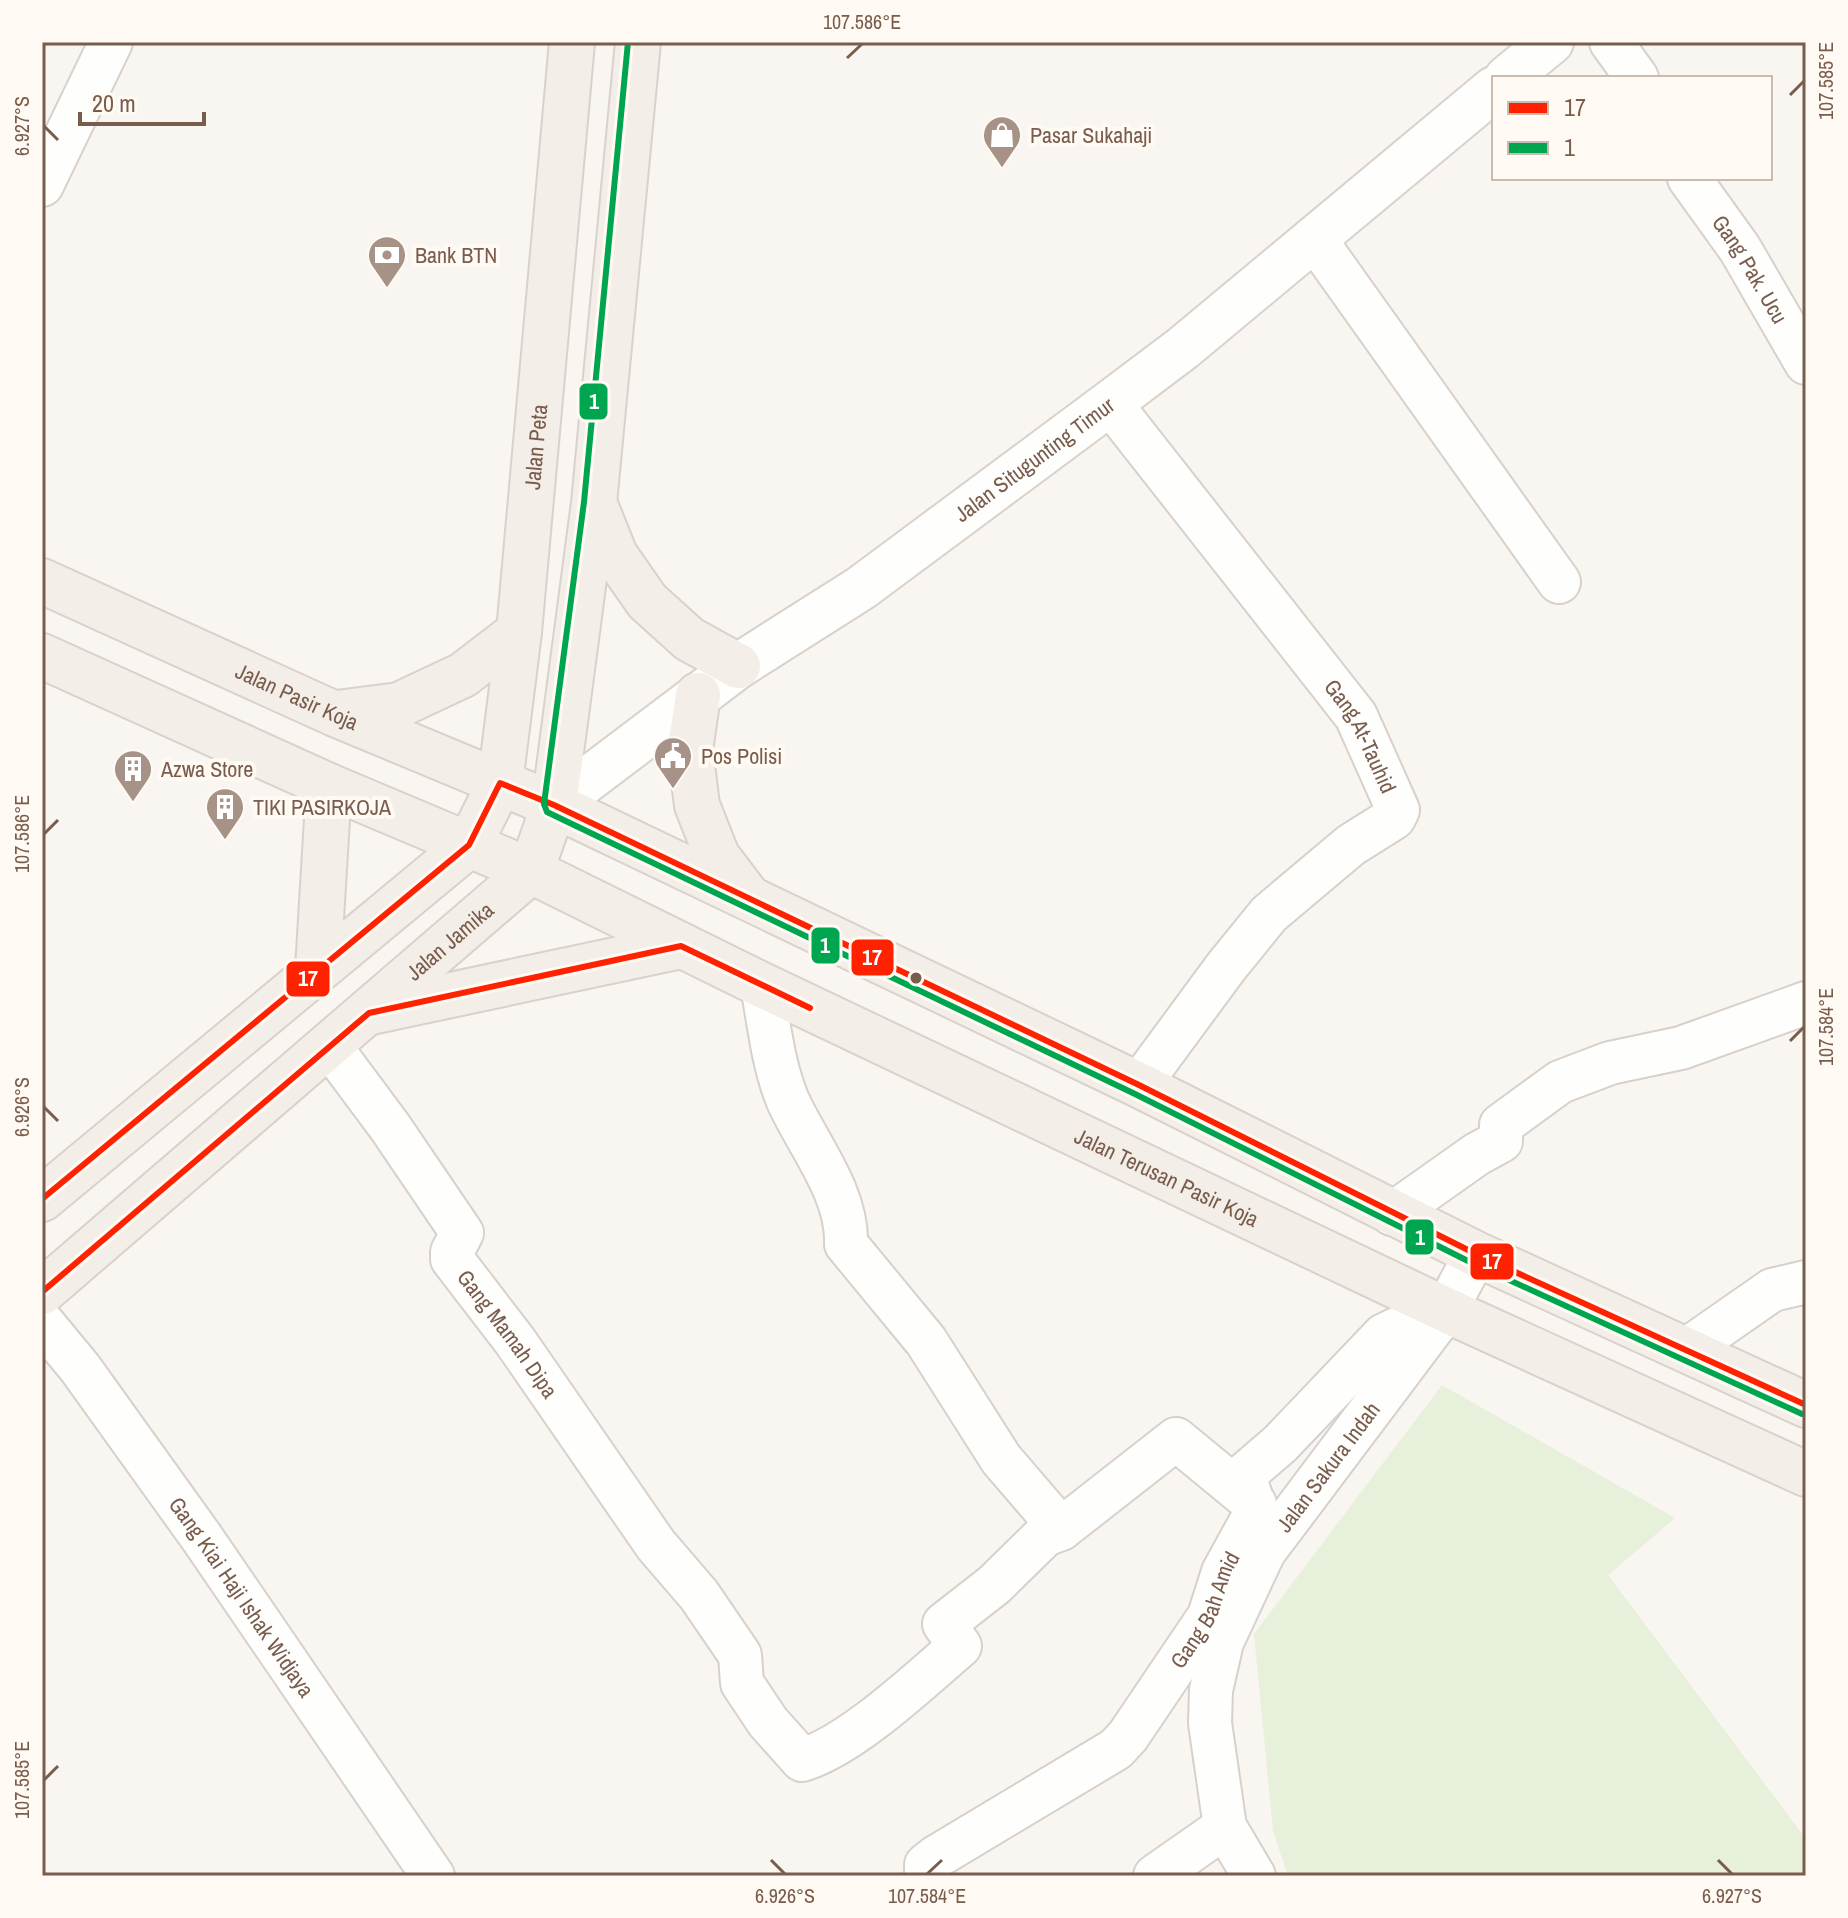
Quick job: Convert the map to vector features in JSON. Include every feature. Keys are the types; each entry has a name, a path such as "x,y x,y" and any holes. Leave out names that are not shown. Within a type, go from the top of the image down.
{"main road":[{"name":"Jalan Peta","path":"469,845 500,783 519,632 572,42"},
{"path":"42,656 329,786 531,871 554,805 594,503 638,42"},
{"path":"594,503 615,555 647,601 689,639 738,666"},
{"name":"Jalan Pasir Koja","path":"42,581 335,714 554,805"},
{"path":"335,714 399,705 463,675 519,632"},
{"path":"698,695 690,750 697,805 717,856 751,900"},
{"path":"318,969 329,786"},
{"path":"554,805 1139,1085 1392,1214 1806,1405"},
{"path":"43,1196 469,845"},
{"name":"Jalan Terusan Pasir Koja","path":"531,871 1440,1318 1806,1474"},
{"name":"Jalan Jamika","path":"42,1292 531,871"},
{"path":"369,1013 681,946"}],"street":[{"path":"42,185 111,42"},
{"path":"1509,76 1551,42"},
{"path":"1611,42 1636,76"},
{"name":"Jalan Situgunting Timur","path":"554,805 738,666 861,588 1183,348 1492,91"},
{"name":"Gang Pak. Ucu","path":"1690,180 1740,249 1806,363"},
{"path":"1314,238 1559,582"},
{"name":"Gang At-Tauhid","path":"1110,403 1356,716 1398,810 1394,818 1351,845 1269,914 1139,1085"},
{"path":"762,985 777,1069 789,1101 828,1173 847,1229 846,1244 926,1341 1001,1459 1061,1529 1176,1439 1255,1504"},
{"path":"1392,1214 1477,1154 1501,1141 1501,1125 1560,1082 1610,1063 1681,1048 1806,1003"},
{"name":"Gang Mamah Dipa","path":"329,1045 390,1127 462,1233 452,1252 452,1259 515,1341 656,1545 699,1595 740,1655 742,1683 768,1722 802,1760 824,1753 898,1698 960,1646 944,1624 994,1585 1045,1535 1061,1529"},
{"name":"Jalan Sakura Indah","path":"1254,1876 1225,1827 1210,1723 1211,1690 1222,1642 1264,1552 1440,1318 1476,1254"},
{"path":"1686,1350 1772,1290 1806,1282"},
{"name":"Gang Bah Amid","path":"926,1876 926,1865 936,1857 1116,1749 1128,1736 1209,1616 1223,1572 1256,1512 1244,1475 1280,1444 1384,1335 1401,1327 1440,1318"},
{"name":"Gang Kiai Haji Ishak Widjaya","path":"42,1322 80,1368 202,1538 433,1876"},
{"path":"1155,1876 1225,1827"}],"green space":[{"path":"1442,1385 1675,1518 1608,1575 1806,1839 1806,1876 1288,1876 1273,1831 1254,1634"}],"transit line":[{"name":"1","path":"628,42 584,502 544,804 547,812 1135,1094 1472,1263 1802,1414"},
{"name":"17","path":"42,1199 469,845 500,783 554,805 1139,1085 1476,1254 1806,1405"},
{"name":"17","path":"42,1292 369,1013 681,946 810,1008"}],"place":[{"name":"Pasar Sukahaji","path":"1002,169"},
{"name":"Bank BTN","path":"387,289"},
{"name":"Pos Polisi","path":"673,790"},
{"name":"Azwa Store","path":"133,803"},
{"name":"TIKI PASIRKOJA","path":"225,841"}]}
